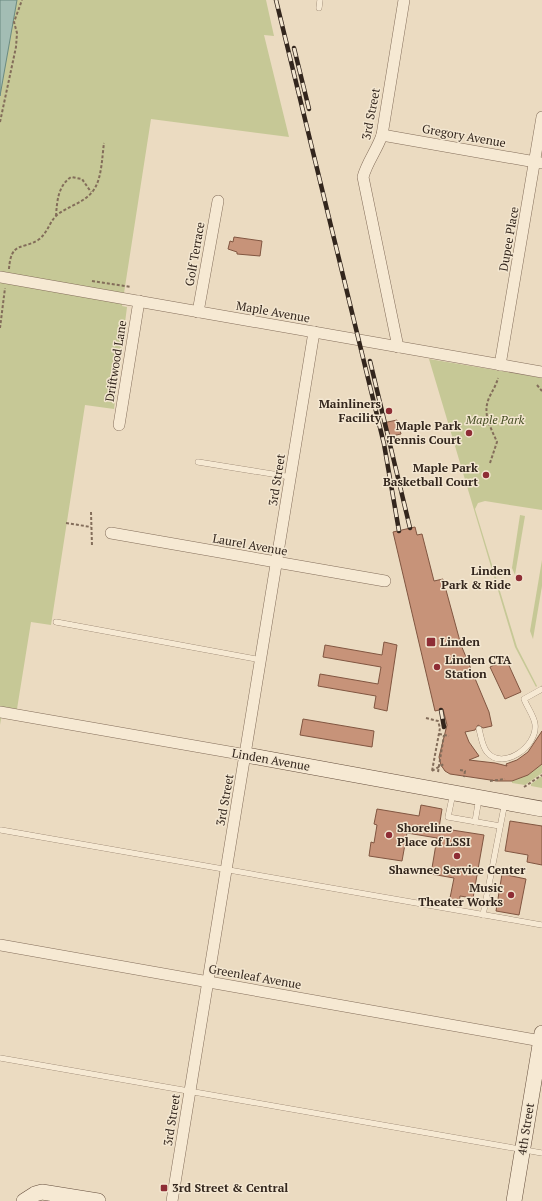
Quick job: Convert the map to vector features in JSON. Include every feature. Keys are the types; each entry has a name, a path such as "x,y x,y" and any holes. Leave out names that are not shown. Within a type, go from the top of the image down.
{"street":[{"name":"3rd Street","path":"398,347 363,177 366,165 378,147 382,135 404,0"},
{"name":"Dupee Place","path":"500,365 538,162 542,117"},
{"name":"Gregory Avenue","path":"382,135 538,162"},
{"name":"Golf Terrace","path":"198,312 218,201"},
{"name":"Maple Avenue","path":"5,279 542,372"},
{"name":"Driftwood Lane","path":"119,425 139,301"},
{"name":"3rd Street","path":"172,1201 314,332"},
{"name":"Laurel Avenue","path":"111,533 277,563 385,580"},
{"name":"Linden Avenue","path":"0,712 542,808"},
{"name":"Greenleaf Avenue","path":"0,945 506,1034 542,1038"},
{"name":"4th Street","path":"514,1201 542,1038"},
{"path":"24,1201 34,1194 42,1192 98,1201"}],"lane":[{"path":"319,8 320,0"},
{"path":"198,462 291,477"},
{"path":"56,622 261,660"},
{"path":"479,729 484,747 491,756 504,758 523,751 531,744 535,727 535,723 524,699 542,688"},
{"path":"453,792 448,817 500,826"},
{"path":"475,822 479,797"},
{"path":"483,915 505,802"},
{"path":"1,830 542,925"},
{"path":"0,1058 542,1153"}],"path":[{"path":"0,122 16,47 17,33 14,22 22,0"},
{"path":"56,216 91,192 98,181 104,143"},
{"path":"0,328 5,279 12,254 19,246 37,241 46,234 56,216 57,200 66,180 71,177 82,179 91,192"},
{"path":"490,463 497,442 487,422 487,412 489,398 495,390 498,378"},
{"path":"537,385 542,391"},
{"path":"91,512 92,546"},
{"path":"66,523 91,527"},
{"path":"426,718 438,721 440,728 432,771 444,764"},
{"path":"438,734 449,736"},
{"path":"438,772 444,735"},
{"path":"460,770 465,771 464,777"},
{"path":"524,787 542,775"},
{"path":"490,781 505,779"}],"green space":[{"path":"0,0 266,0 274,36 264,35 289,137 151,119 122,306 127,307 114,409 85,405 51,625 31,622 17,709 3,707 0,725"},
{"name":"Maple Park","path":"429,359 542,378 542,510 485,501 478,503 475,509 517,647 537,686 536,687 515,647"},
{"path":"520,515 525,516 515,575 512,568"},
{"path":"542,560 542,586 533,639 530,631"},
{"path":"542,764 542,773 525,785 512,783 512,781 528,775"},
{"path":"542,776 542,788 531,786 531,784"}],"water":[{"path":"0,0 17,0 0,96"}],"building":[{"path":"234,237 262,241 260,256 237,254 237,252 228,249 230,241 233,242"},
{"path":"397,420 401,434 387,437 383,423"},
{"path":"415,527 417,535 422,534 434,581 443,579 461,645 489,712 492,726 483,728 478,725 475,730 465,732 469,742 479,756 469,760 507,766 506,764 517,760 528,752 542,731 542,764 528,775 512,781 497,781 450,774 445,771 441,765 439,757 447,725 443,709 435,711 393,532"},
{"path":"384,642 397,645 387,711 374,708 376,696 318,686 320,674 378,684 381,667 323,657 325,645 382,655"},
{"path":"506,659 521,692 505,699 490,667"},
{"path":"303,719 374,731 372,747 300,735"},
{"path":"421,805 442,809 439,828 484,835 473,898 460,896 459,905 449,903 454,878 431,874 437,838 407,833 402,861 369,856 371,842 374,843 377,825 374,824 377,809 419,816"},
{"path":"510,821 542,826 542,865 527,862 528,855 505,851"},
{"name":"Music Theater Works","path":"502,874 526,879 519,915 496,911"}],"railway":[{"path":"276,0 384,444 399,531"},
{"path":"294,48 309,109"},
{"path":"370,361 410,528"},
{"path":"441,710 444,727"}],"place":[{"name":"Mainliners Facility","path":"389,411"},
{"name":"Maple Park Tennis Court","path":"469,433"},
{"name":"Maple Park Basketball Court","path":"486,475"},
{"name":"Linden Park & Ride","path":"519,578"},
{"name":"Linden","path":"431,642"},
{"name":"Linden CTA Station","path":"437,667"},
{"name":"Shoreline Place of LSSI","path":"389,835"},
{"name":"Shawnee Service Center","path":"457,856"},
{"name":"Music Theater Works","path":"511,895"},
{"name":"3rd Street & Central","path":"164,1188"}]}
